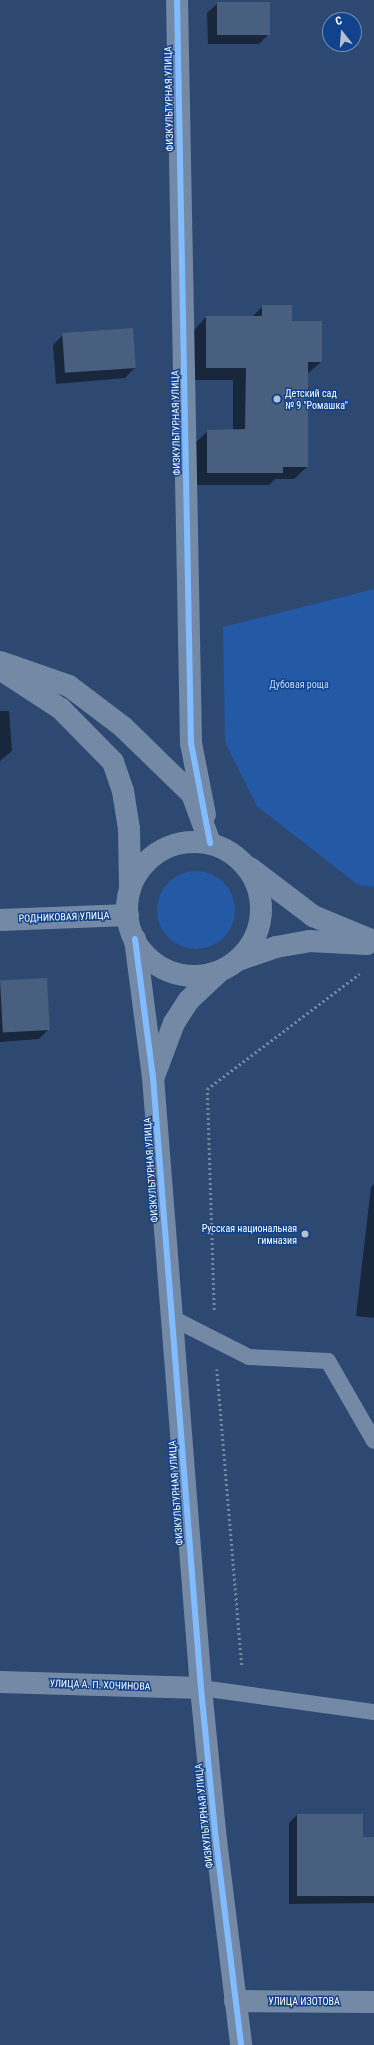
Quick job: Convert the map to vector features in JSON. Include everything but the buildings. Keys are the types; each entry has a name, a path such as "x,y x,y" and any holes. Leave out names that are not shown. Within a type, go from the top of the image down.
{"street":[{"name":"ФИЗКУЛЬТУРНАЯ УЛИЦА","path":"177,0 191,743 210,843"},
{"path":"0,662 69,686 123,727 192,794 210,843"},
{"path":"0,669 61,709 113,762 123,792 129,829 130,890"},
{"name":"ФИЗКУЛЬТУРНАЯ УЛИЦА","path":"153,1077 174,1023 189,1000 251,945 260,924 261,902 255,880 242,861 227,850 210,843 190,842 170,846 152,856 139,871 130,890 128,915 135,939 153,1077 200,1688 240,2045"},
{"path":"242,861 280,892 313,916 374,941"},
{"name":"РОДНИКОВАЯ УЛИЦА","path":"0,920 128,915"},
{"name":"ФИЗКУЛЬТУРНАЯ УЛИЦА","path":"135,939 146,955 162,967 180,974 200,976 228,966"},
{"path":"228,966 276,947 309,941 374,944"},
{"name":"УЛИЦА А. П. ХОЧИНОВА","path":"0,1682 200,1688"},
{"name":"УЛИЦА ИЗОТОВА","path":"235,2001 374,2002"}],"lane":[{"path":"172,1318 249,1357 328,1361 374,1440"},
{"path":"200,1688 374,1712"}],"path":[{"path":"244,1694 214,1339 207,1089 362,972"}],"green space":[{"name":"Дубовая роща","path":"374,589 374,887 358,885 257,806 225,742 223,627"},
{"path":"196,871 211,874 218,878 228,888 232,895 235,910 232,925 228,932 218,942 211,946 196,949 181,946 174,942 164,932 160,925 157,910 160,895 164,888 174,878 181,874"}],"cycle path":[{"path":"177,0 191,743 210,843"},
{"path":"135,939 153,1077 201,1688 216,1840 241,2045"}],"place":[{"name":"Детский сад № 9 \"Ромашка\"","path":"277,399"},
{"name":"Русская национальная гимназия","path":"305,1234"}]}
